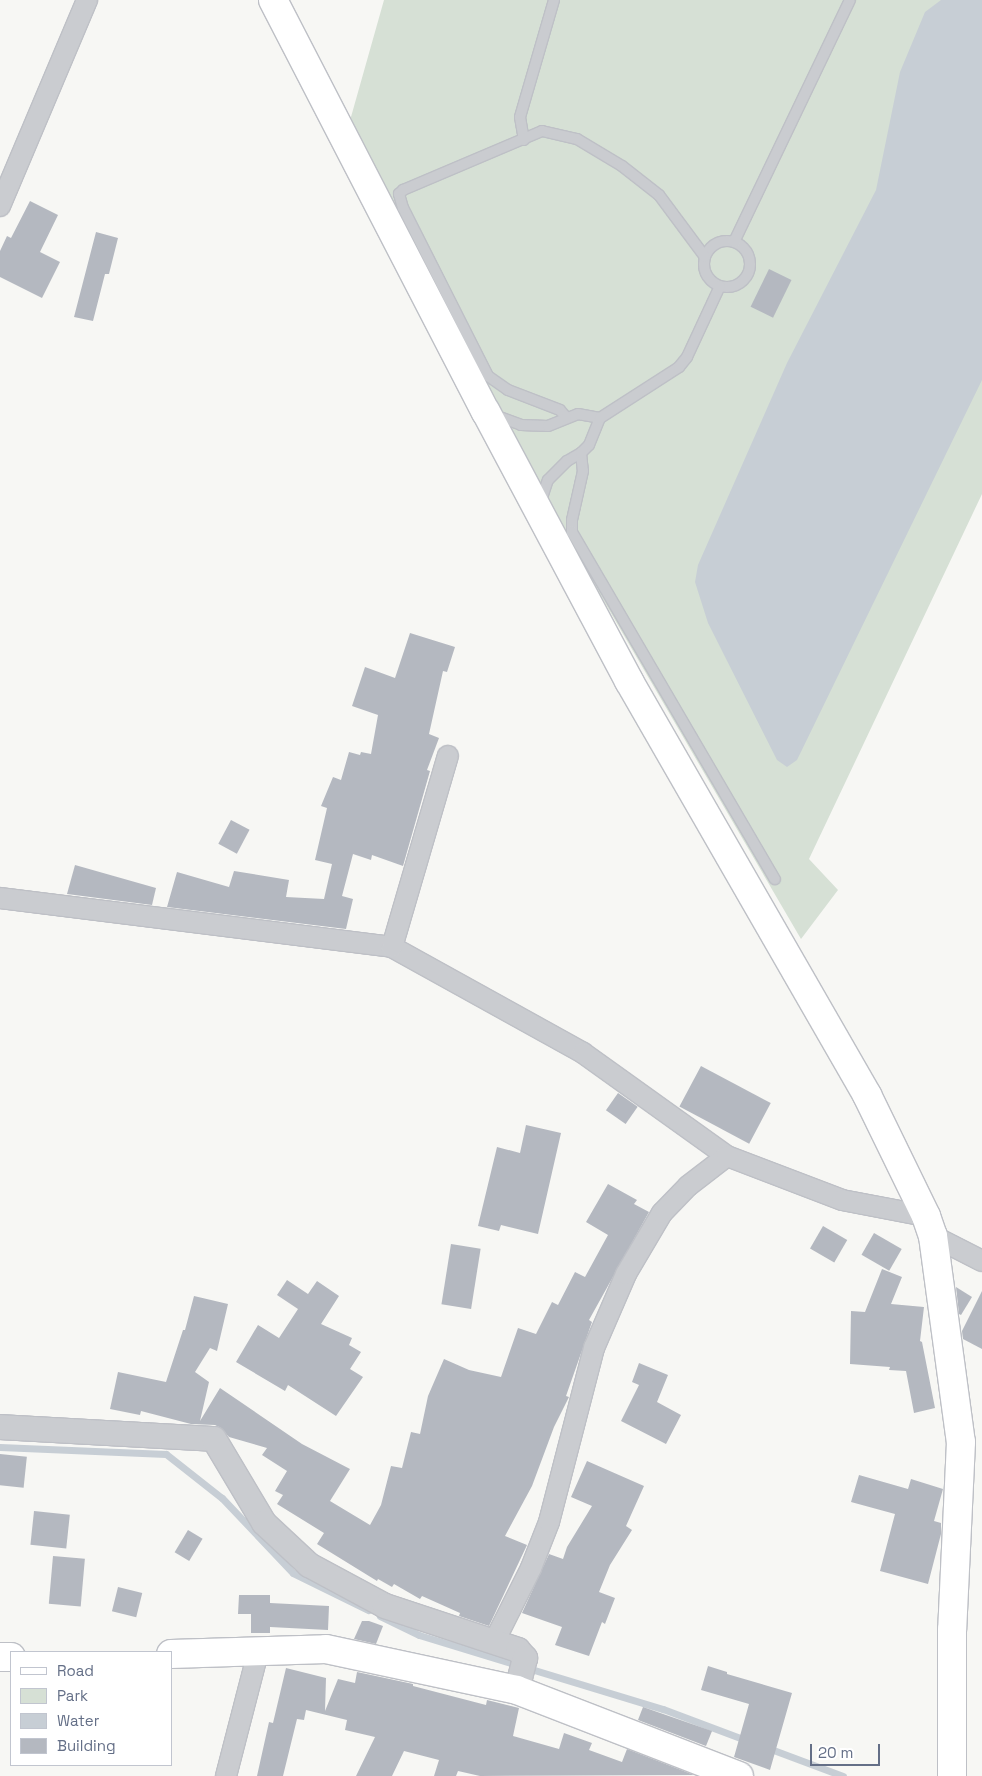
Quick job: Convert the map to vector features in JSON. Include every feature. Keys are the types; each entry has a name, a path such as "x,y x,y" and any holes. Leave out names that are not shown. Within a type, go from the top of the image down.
{"main road":[{"path":"273,0 486,412 629,681 867,1095 929,1226 961,1442 952,1630 952,1776"},
{"path":"172,1654 326,1649 518,1690 739,1776"}],"street":[{"path":"0,206 86,0"},
{"path":"392,947 448,756"},
{"path":"0,898 392,947 583,1053 727,1156 842,1200 929,1226 982,1261"},
{"path":"494,1642 531,1568 549,1522 594,1348 626,1274 662,1213 688,1186 727,1156"},
{"path":"0,1427 214,1439 264,1523 309,1565 385,1606 518,1650 526,1658 518,1690"},
{"path":"226,1776 258,1652"}],"lane":[{"path":"524,140 520,117 554,0"},
{"path":"734,242 850,0"},
{"path":"566,417 560,410 508,390 488,376 403,208 399,194 403,190 542,131 577,139 622,166 659,194 705,257"},
{"path":"722,241 734,242 744,248 749,259 749,271 742,281 732,286 720,286 710,279 705,269 705,257 712,247 722,241"},
{"path":"538,507 548,480 567,460 581,453 589,444 600,418 679,367 687,357 720,286"},
{"path":"486,412 520,425 548,426 566,417 578,414 600,418"},
{"path":"581,453 583,471 572,520 572,532 775,879"}],"green space":[{"path":"384,0 982,0 982,494 809,859 838,890 801,939 563,531 349,124"}],"water":[{"path":"941,0 982,0 982,380 797,760 787,767 777,760 708,623 695,582 698,565 787,363 876,190 900,72 925,12"}],"building":[{"path":"30,201 58,215 40,252 60,262 42,298 0,277 0,251 7,236 11,238"},
{"path":"96,232 118,238 109,274 105,274 93,321 74,317"},
{"path":"769,269 791,280 773,318 751,307"},
{"path":"410,633 455,647 447,672 443,671 429,734 439,738 427,770 430,771 403,866 372,855 371,860 353,854 342,896 353,899 346,929 167,907 177,872 229,887 234,871 289,880 286,897 324,899 332,864 315,860 327,808 321,806 333,777 341,780 349,752 360,755 361,752 371,754 378,715 352,706 365,667 395,678"},
{"path":"231,820 250,830 237,854 218,844"},
{"path":"75,865 156,888 152,905 67,894"},
{"path":"701,1066 771,1103 749,1144 679,1107"},
{"path":"618,1093 638,1107 626,1124 606,1110"},
{"path":"526,1125 561,1133 538,1234 501,1225 499,1231 478,1226 497,1147 520,1153"},
{"path":"608,1184 637,1200 634,1204 649,1212 589,1320 592,1322 566,1396 569,1397 554,1427 532,1486 505,1536 527,1545 489,1626 459,1616 460,1613 422,1596 420,1599 394,1584 392,1587 378,1579 377,1581 317,1544 324,1533 277,1504 283,1495 275,1491 287,1471 262,1455 267,1448 229,1437 221,1428 215,1425 191,1424 141,1411 140,1415 110,1409 118,1372 166,1382 183,1330 185,1330 194,1296 228,1304 217,1351 210,1348 195,1372 209,1382 200,1421 220,1388 302,1444 350,1469 330,1501 370,1525 381,1505 391,1466 402,1468 411,1432 420,1434 428,1396 444,1359 469,1370 501,1377 518,1328 536,1334 552,1302 558,1305 575,1272 585,1277 608,1235 586,1222"},
{"path":"823,1226 847,1240 834,1263 810,1249"},
{"path":"874,1233 902,1249 889,1271 862,1255"},
{"path":"451,1244 481,1249 471,1309 441,1304"},
{"path":"882,1269 902,1277 891,1304 924,1307 920,1341 922,1342 935,1408 914,1413 906,1371 889,1370 890,1367 850,1364 851,1311 865,1312"},
{"path":"287,1280 308,1294 317,1281 339,1296 321,1324 352,1338 349,1345 361,1352 350,1369 363,1377 336,1416 288,1385 285,1391 236,1362 258,1325 279,1338 298,1309 277,1295"},
{"path":"956,1287 972,1297 961,1315 959,1314"},
{"path":"982,1291 982,1349 963,1339 962,1331"},
{"path":"639,1363 668,1375 657,1402 681,1415 666,1444 621,1421 639,1385 632,1382"},
{"path":"0,1454 27,1457 24,1488 0,1485"},
{"path":"587,1461 644,1486 626,1526 632,1530 610,1565 599,1592 615,1598 605,1624 602,1622 589,1656 555,1645 562,1627 522,1613 549,1554 563,1559 567,1547 592,1506 571,1497"},
{"path":"859,1475 908,1489 911,1479 943,1489 934,1521 941,1523 941,1534 928,1584 880,1571 895,1514 851,1502"},
{"path":"34,1511 70,1515 66,1549 30,1545"},
{"path":"188,1530 203,1539 189,1561 175,1552"},
{"path":"53,1556 85,1559 81,1607 49,1604"},
{"path":"118,1587 142,1593 136,1617 112,1611"},
{"path":"239,1595 270,1595 270,1603 329,1606 328,1630 270,1627 270,1633 251,1633 251,1614 238,1614"},
{"path":"362,1621 369,1621 383,1626 376,1644 354,1639"},
{"path":"708,1666 727,1672 727,1674 792,1693 770,1770 734,1757 749,1704 701,1690"},
{"path":"286,1668 326,1678 325,1711 338,1679 355,1683 357,1672 413,1684 413,1686 486,1705 487,1700 519,1708 513,1736 559,1749 564,1733 592,1743 589,1750 622,1762 627,1749 694,1775 480,1776 458,1771 456,1776 434,1776 439,1760 404,1751 392,1776 356,1776 375,1737 345,1730 347,1720 306,1710 304,1720 297,1719 283,1776 257,1776 269,1722 273,1723"},
{"path":"643,1707 712,1731 706,1746 638,1720"}],"waterway":[{"path":"0,1447 166,1454 222,1498 293,1573 368,1610"},
{"path":"380,1616 419,1635 663,1709 748,1741"},
{"path":"768,1748 843,1776"}]}
